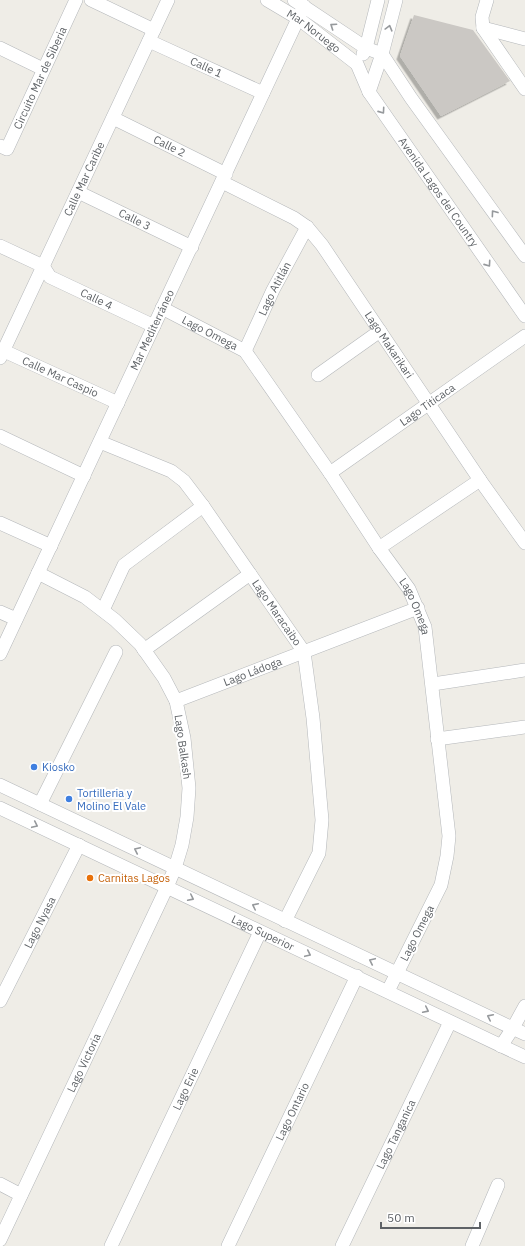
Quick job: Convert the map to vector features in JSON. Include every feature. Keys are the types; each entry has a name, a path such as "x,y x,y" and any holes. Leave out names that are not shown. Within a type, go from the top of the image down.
{"street":[{"name":"Circuito Mar de Siberia","path":"0,146 7,149 76,0"},
{"name":"Calle 1","path":"91,0 152,35 263,93"},
{"name":"Calle Mar Caribe","path":"2,354 168,0"},
{"name":"Mar Noruego","path":"267,0 299,19 357,64"},
{"path":"357,64 366,48 378,0"},
{"path":"369,92 382,54 396,0"},
{"path":"487,0 482,17 483,28 525,89"},
{"name":"Mar Noruego","path":"299,3 366,48"},
{"name":"Mar Mediterráneo","path":"0,654 299,19 299,3"},
{"path":"483,28 525,39"},
{"path":"0,48 41,73"},
{"path":"366,48 382,54 411,98 525,256"},
{"path":"0,58 41,73"},
{"name":"Avenida Lagos del Country","path":"357,64 369,92 525,316"},
{"name":"Calle 2","path":"113,118 224,178"},
{"name":"Lago Makarikari","path":"224,178 294,218 307,227 322,245 480,480 525,542"},
{"name":"Calle 3","path":"78,192 192,247"},
{"name":"Lago Atitlán","path":"245,351 273,290 307,227"},
{"path":"0,246 43,266"},
{"name":"Calle 4","path":"43,266 50,277 154,326"},
{"name":"Lago Omega","path":"162,308 245,351 330,473 379,548 409,589 425,627 433,684 437,739 449,836 447,856 441,885 388,991"},
{"path":"318,375 380,331"},
{"name":"Lago Titicaca","path":"330,473 525,336"},
{"name":"Calle Mar Caspio","path":"2,354 118,403"},
{"path":"0,436 84,476"},
{"name":"Lago Maracaibo","path":"100,442 171,471 184,481 304,652 313,718 322,820 319,853 284,921"},
{"path":"379,548 480,480"},
{"path":"103,610 124,565 203,506"},
{"path":"0,523 50,546"},
{"name":"Lago Balkash","path":"38,573 85,597 103,610 124,629 144,650 164,678 176,701 184,738 189,788 187,817 182,845 167,887"},
{"path":"144,650 250,574"},
{"name":"Lago Ládoga","path":"176,701 418,608"},
{"path":"0,612 16,620"},
{"path":"40,804 116,652"},
{"path":"433,684 525,670"},
{"path":"437,739 525,727"},
{"name":"Lago Superior","path":"0,785 284,921 519,1031"},
{"name":"Lago Superior","path":"0,808 525,1057"},
{"name":"Lago Nyasa","path":"0,1001 79,845"},
{"name":"Lago Victoria","path":"0,1240 167,887"},
{"name":"Lago Erie","path":"111,1246 260,932"},
{"name":"Lago Ontario","path":"228,1246 356,976"},
{"path":"501,1046 519,1031 525,1006"},
{"name":"Lago Tanganica","path":"342,1246 450,1022"},
{"path":"0,1184 21,1195"},
{"path":"472,1246 498,1185"}],"building":[{"path":"414,15 473,30 510,81 441,116 400,56"}],"place":[{"name":"Kiosko","path":"34,767"},
{"name":"Tortilleria y Molino El Vale","path":"69,799"},
{"name":"Carnitas Lagos","path":"90,878"}]}
